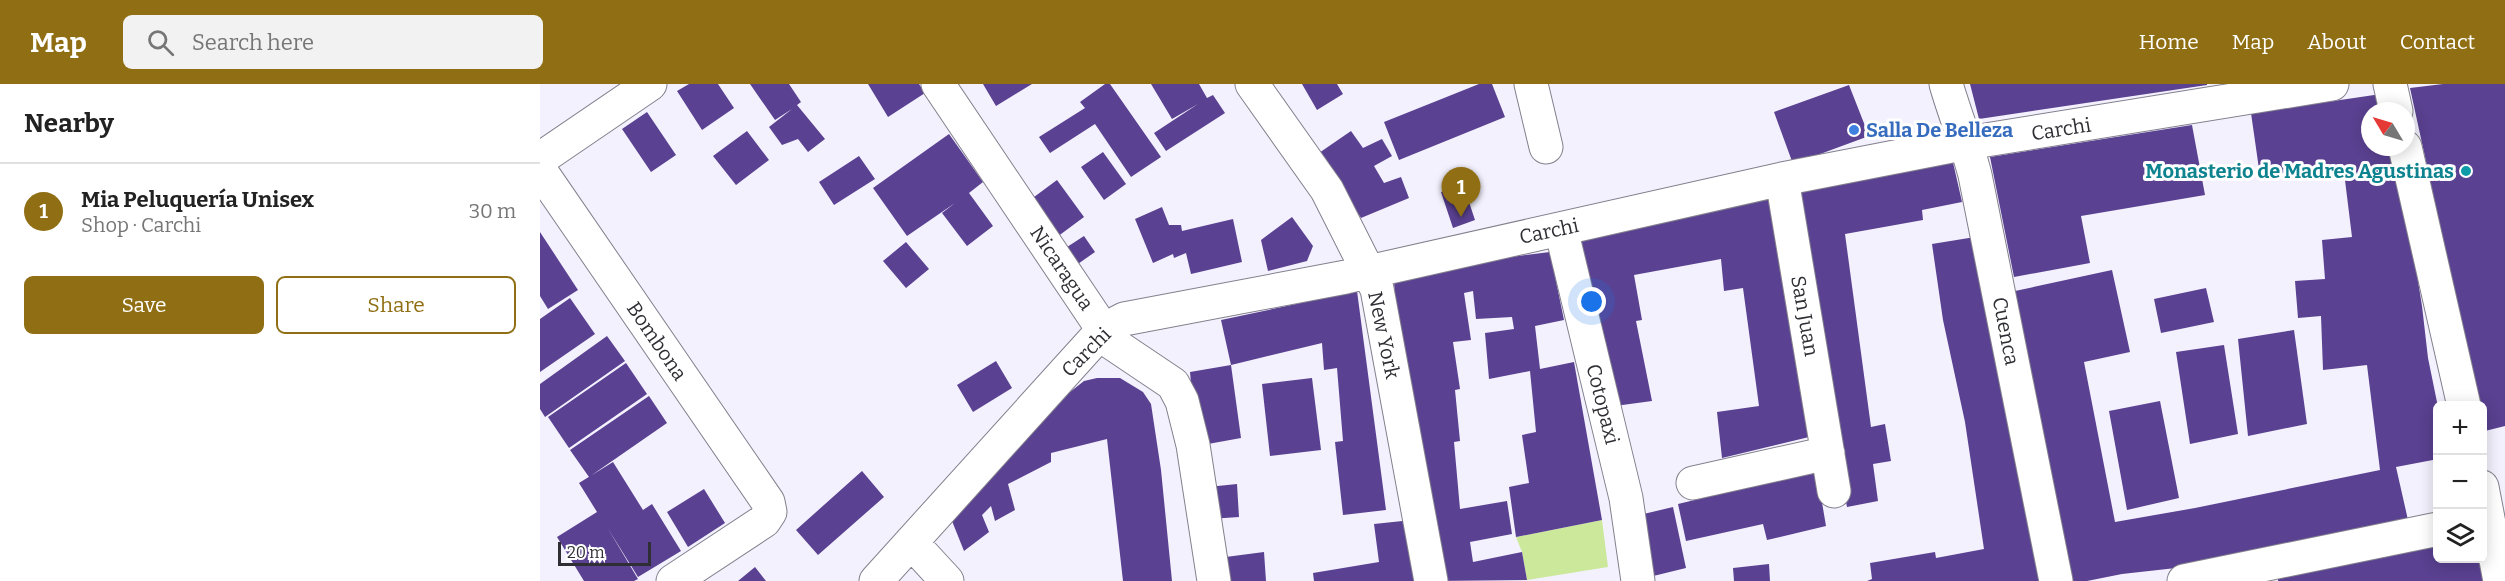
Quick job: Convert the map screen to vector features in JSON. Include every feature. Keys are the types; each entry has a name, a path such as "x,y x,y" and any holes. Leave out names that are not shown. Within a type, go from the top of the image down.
{"street":[{"path":"540,159 650,84"},
{"name":"Nicaragua","path":"938,84 1112,343 1173,384 1182,401 1193,445 1214,581"},
{"name":"New York","path":"1252,84 1327,189 1377,289 1431,581"},
{"path":"1531,84 1546,147"},
{"name":"Cuenca","path":"1946,84 1957,121 1967,143 2056,581"},
{"name":"Carchi","path":"876,581 1103,330 1124,319 1367,272 1782,179 1967,143 2332,84"},
{"path":"2390,84 2394,102"},
{"path":"2407,156 2463,401"},
{"name":"Bombona","path":"540,170 768,502 770,512 764,521 673,581"},
{"name":"San Juan","path":"1782,179 1834,491"},
{"name":"Cotopaxi","path":"1561,229 1626,498 1631,580"},
{"path":"1693,483 1828,453"},
{"path":"2487,504 2492,519 2500,581"},
{"path":"2184,581 2433,530"},
{"path":"911,542 946,581"}],"green space":[{"path":"1602,520 1608,567 1527,580 1522,552 1516,537"}],"building":[{"path":"689,84 718,84 734,108 702,130 677,91"},
{"path":"750,84 789,84 801,102 797,105 825,139 808,152 798,139 782,145 769,127 792,109 775,120"},
{"path":"868,84 919,84 925,93 888,117"},
{"path":"983,84 1032,84 996,106"},
{"path":"1105,84 1110,84 1161,157 1131,177 1095,124 1050,153 1039,137 1085,108 1080,102"},
{"path":"1151,84 1199,84 1207,98 1213,95 1225,113 1166,151 1154,133 1198,104 1172,119"},
{"path":"1302,84 1337,84 1343,94 1317,110"},
{"path":"1479,84 1492,84 1505,117 1399,160 1384,122"},
{"path":"1970,84 2207,84 2207,85 1979,119"},
{"name":"Monasterio de Madres Agustinas","path":"2443,84 2505,84 2505,426 2487,430 2487,401 2478,401 2415,111 2415,102 2413,102 2410,88"},
{"path":"1849,85 1869,136 1793,164 1774,112"},
{"path":"2381,94 2383,102 2361,102 2361,156 2396,156 2437,401 2433,401 2433,460 2396,467 2408,520 2203,565 2122,574 2087,581 2065,581 2032,376 2015,291 2112,270 2130,352 2084,362 2115,522 2380,470 2367,365 2323,370 2321,316 2298,318 2295,281 2325,279 2322,240 2352,237 2343,164 2260,176 2251,113"},
{"path":"647,112 676,155 651,172 622,129"},
{"path":"2192,125 2205,195 2081,216 2090,263 2014,277 1990,157"},
{"path":"747,131 769,160 736,185 713,156"},
{"path":"1351,131 1363,148 1382,139 1392,156 1374,166 1384,183 1401,177 1409,198 1361,218 1319,153"},
{"path":"949,134 983,182 969,193 993,226 967,246 942,213 955,203 907,236 873,188"},
{"path":"1103,152 1126,184 1104,200 1081,167"},
{"path":"859,156 875,179 834,205 819,182"},
{"path":"1952,158 1962,202 1922,210 1923,220 1845,234 1871,427 1885,424 1891,461 1873,464 1878,501 1847,507 1833,434 1795,187"},
{"path":"1057,180 1084,217 1057,237 1030,200"},
{"path":"1463,184 1475,220 1453,228 1441,192"},
{"path":"1773,194 1809,437 1722,458 1717,412 1759,406 1743,288 1724,291 1721,259 1634,275 1642,320 1636,321 1652,401 1615,406 1581,238"},
{"path":"1162,207 1169,225 1181,225 1182,231 1233,219 1242,262 1191,274 1186,253 1174,258 1173,254 1153,263 1135,219"},
{"path":"1292,217 1313,246 1307,261 1268,271 1261,240"},
{"path":"540,232 578,290 548,309 540,296"},
{"path":"1084,236 1095,252 1075,266 1064,249"},
{"path":"1975,237 2041,581 1867,581 1872,579 1870,563 1935,552 1936,558 1984,549 1965,422 1943,320 1932,244"},
{"path":"906,242 929,269 906,288 883,261"},
{"path":"1550,252 1564,320 1535,326 1540,369 1574,362 1602,520 1516,537 1509,487 1529,483 1522,435 1536,432 1530,371 1489,379 1485,333 1514,329 1512,317 1476,319 1473,291 1464,293 1471,340 1453,342 1460,389 1455,390 1460,441 1454,442 1460,509 1507,501 1512,534 1470,542 1473,562 1522,552 1527,580 1435,581 1395,304 1394,279 1470,262"},
{"path":"2206,288 2214,322 2161,333 2154,299"},
{"path":"1357,291 1386,510 1343,515 1335,442 1343,441 1337,368 1324,370 1322,343 1231,365 1221,320"},
{"path":"570,298 595,334 540,372 540,319"},
{"path":"2294,330 2307,424 2248,436 2238,339"},
{"path":"607,336 625,361 545,417 540,409 540,384"},
{"path":"2224,345 2238,434 2190,444 2176,352"},
{"path":"996,361 1012,388 973,412 957,385"},
{"path":"626,363 647,394 569,448 548,417"},
{"path":"1231,365 1241,438 1197,446 1190,372"},
{"path":"1097,378 1120,378 1143,392 1151,404 1161,470 1172,581 1123,581 1107,439 1051,453 1051,462 1008,484 1015,510 995,521 991,506 982,515 989,532 964,551 948,511 1046,411 1084,381"},
{"path":"1312,378 1321,450 1270,456 1262,384"},
{"path":"649,396 667,423 589,477 570,450"},
{"path":"2160,401 2179,498 2127,510 2109,411"},
{"path":"613,462 643,510 652,504 681,551 638,577 607,527 638,579 634,581 584,581 557,537 597,512 579,483"},
{"path":"862,471 884,497 818,555 796,530"},
{"path":"1817,473 1826,526 1767,540 1763,524 1686,541 1678,504"},
{"path":"1237,484 1239,517 1210,519 1208,487"},
{"path":"704,489 725,523 688,547 667,512"},
{"path":"1673,507 1686,568 1641,579 1631,517"},
{"path":"1412,520 1421,581 1314,581 1313,573 1379,562 1374,524"},
{"path":"2433,545 2433,563 2483,563 2486,581 2278,581 2278,578"},
{"path":"1264,552 1266,581 1220,581 1218,558"},
{"path":"1769,564 1770,581 1734,581 1733,568"},
{"path":"755,567 766,581 738,581"}],"place":[{"name":"Salla De Belleza","path":"1854,130"},
{"name":"Monasterio de Madres Agustinas","path":"2466,171"},
{"name":"Mia Peluquería Unisex","path":"1461,217"}]}
